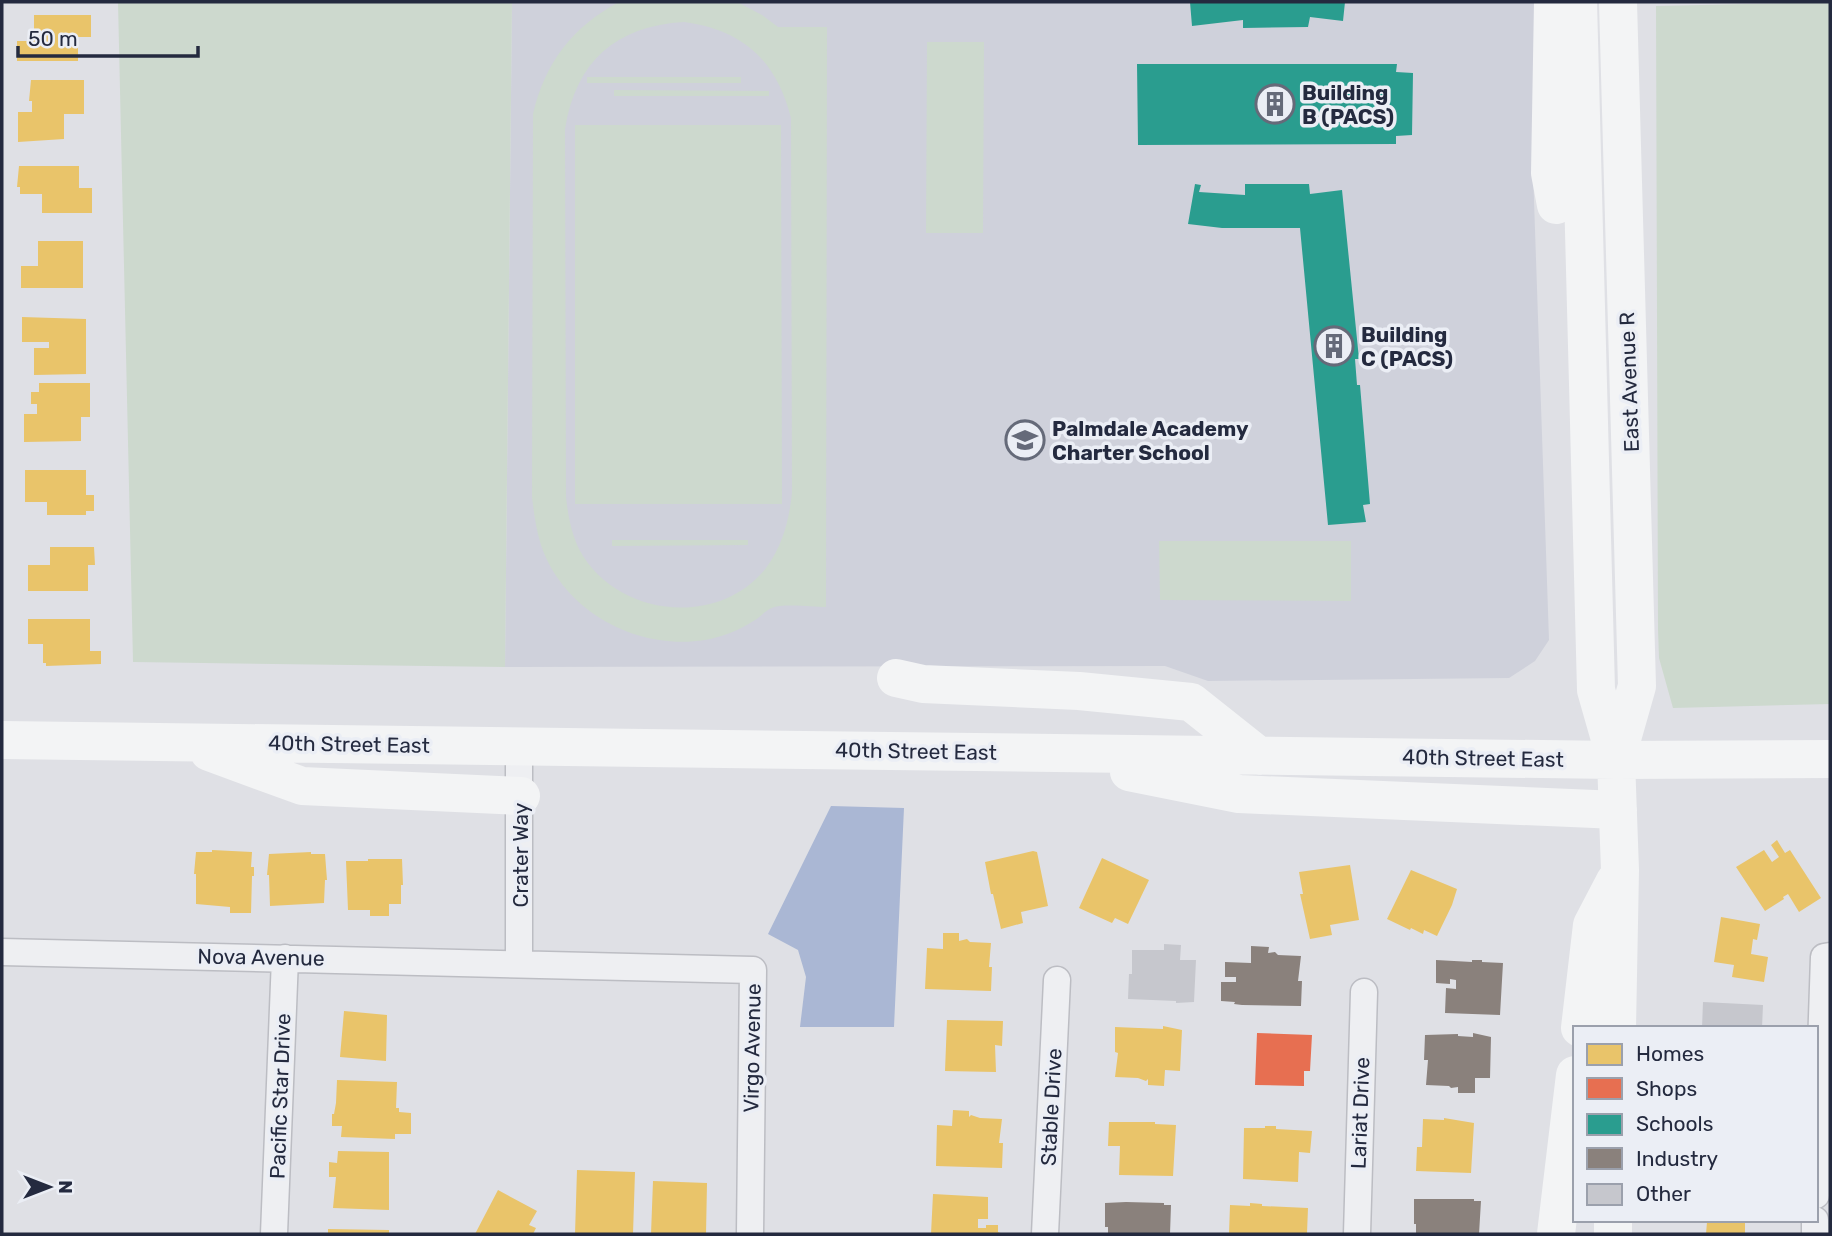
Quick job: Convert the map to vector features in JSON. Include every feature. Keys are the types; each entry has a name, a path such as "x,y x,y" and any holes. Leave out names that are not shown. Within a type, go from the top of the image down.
{"main road":[{"path":"1553,2 1550,173 1556,205"},
{"name":"East Avenue R","path":"1578,2 1595,680 1616,760 1618,810 1620,870 1617,1026"},
{"path":"1598,2 1603,165 1623,211"},
{"name":"East Avenue R","path":"1616,760 1637,686 1618,2"},
{"path":"896,678 923,684 1079,691 1191,702 1259,756"},
{"name":"40th Street East","path":"2,740 1616,760 1830,759"},
{"path":"184,742 302,786 521,796"},
{"path":"1034,753 1239,794 1618,810"},
{"path":"1580,1026 1592,925 1620,870"},
{"path":"1556,1234 1573,1092"}],"street":[{"name":"Crater Way","path":"519,746 519,964"},
{"name":"Nova Avenue","path":"2,952 519,964"},
{"path":"1818,1152 1827,956"},
{"name":"Pacific Star Drive","path":"274,1234 285,957"},
{"name":"Virgo Avenue","path":"519,964 753,970 750,1234"},
{"name":"Stable Drive","path":"1045,1234 1057,980"},
{"name":"Lariat Drive","path":"1357,1234 1364,992"}],"shaded area":[{"path":"118,2 512,2 505,667 133,662"},
{"name":"Palmdale Academy Charter School","path":"512,2 1538,2 1533,171 1549,640 1535,661 1509,678 1208,681 1165,666 505,667"},
{"path":"619,2 737,2 778,27 827,27 826,607 777,607 737,630 705,640 679,642 654,639 629,632 585,607 566,589 552,568 541,545 535,521 532,497 533,114 545,78 563,48 602,12","holes":["684,22 724,32 754,51 776,80 791,118 792,493 787,523 777,550 766,568 746,587 722,600 695,607 668,607 641,601 617,589 595,572 579,549 570,523 566,497 565,129 570,105 579,84 590,66 619,40 660,25"]},
{"path":"1830,2 1830,704 1673,708 1659,658 1658,629 1656,6"},
{"path":"927,42 984,42 983,233 926,233"},
{"path":"587,77 741,77 741,83 587,83"},
{"path":"614,90 769,91 769,96 614,96"},
{"path":"575,125 781,125 782,504 575,504"},
{"path":"612,540 748,540 748,545 612,546"},
{"path":"1159,541 1351,541 1351,601 1160,600"}],"water":[{"path":"831,806 904,808 894,1027 800,1027 806,977 798,950 768,934"}],"building: Homes":[{"path":"34,15 91,15 91,37 78,37 78,61 17,61 17,41 34,41"},
{"path":"31,80 84,80 84,114 64,114 64,139 18,142 18,112 32,112 32,101 29,101"},
{"path":"19,166 79,166 79,188 92,188 92,213 42,213 42,194 20,194 20,187 17,187"},
{"path":"38,241 83,241 83,288 21,288 21,266 38,266"},
{"path":"22,317 86,319 86,374 34,375 34,348 49,348 49,342 22,342"},
{"path":"39,383 90,383 90,417 81,417 81,441 24,442 24,414 37,414 37,404 31,404 31,392 39,392"},
{"path":"25,470 86,470 86,495 94,495 94,511 86,511 86,515 47,515 47,502 25,502"},
{"path":"50,547 94,547 95,565 88,565 88,591 28,591 28,565 50,565"},
{"path":"28,619 90,619 90,651 101,651 101,664 46,666 46,663 43,663 43,644 28,644"},
{"path":"1777,840 1785,853 1790,850 1821,898 1799,912 1788,894 1765,911 1736,867 1764,850 1772,862 1779,857 1771,845"},
{"path":"196,852 252,852 251,867 254,867 254,876 251,913 230,913 230,907 196,904"},
{"path":"1037,852 1048,906 1021,912 1023,923 1001,929 985,862"},
{"path":"269,854 325,854 327,880 324,903 270,906 267,875"},
{"path":"1102,858 1149,880 1128,924 1115,918 1112,923 1079,908"},
{"path":"402,859 401,904 389,904 389,916 370,916 370,910 348,910 346,861"},
{"path":"1350,865 1359,920 1330,925 1332,935 1310,939 1300,894 1303,894 1299,872"},
{"path":"1411,870 1457,889 1437,936 1424,930 1423,934 1411,928 1410,930 1387,919"},
{"path":"1721,917 1760,924 1757,940 1753,939 1751,954 1768,957 1764,982 1732,977 1734,965 1714,962"},
{"path":"943,933 959,933 959,941 967,939 970,942 991,943 991,991 925,989 927,948 943,949"},
{"path":"344,1011 387,1015 386,1061 340,1057"},
{"path":"947,1020 1003,1021 1002,1046 995,1045 996,1072 945,1071"},
{"path":"1163,1026 1182,1030 1180,1071 1165,1070 1164,1086 1148,1085 1148,1079 1146,1081 1115,1077 1118,1053 1115,1052 1115,1027 1163,1029"},
{"path":"337,1080 397,1082 396,1108 399,1108 399,1112 411,1113 411,1134 395,1134 395,1139 341,1137 342,1126 332,1126"},
{"path":"953,1110 969,1111 969,1117 971,1115 1002,1119 999,1143 1003,1143 1002,1168 936,1166 937,1125 952,1126"},
{"path":"1444,1118 1474,1123 1471,1173 1416,1171 1417,1147 1422,1147 1423,1119"},
{"path":"1109,1122 1176,1125 1173,1176 1119,1175 1120,1146 1108,1146"},
{"path":"1265,1126 1312,1131 1310,1153 1299,1152 1298,1182 1243,1179 1244,1128"},
{"path":"338,1151 389,1152 389,1210 333,1208 336,1177 329,1177 329,1162 337,1163"},
{"path":"577,1170 635,1172 633,1234 575,1234"},
{"path":"653,1181 707,1183 706,1234 651,1234"},
{"path":"498,1190 537,1211 529,1225 536,1228 533,1234 475,1234"},
{"path":"933,1194 988,1197 988,1219 978,1219 978,1228 998,1225 998,1232 1003,1234 931,1234"},
{"path":"1250,1203 1308,1208 1307,1233 1229,1234 1230,1205 1250,1206"},
{"path":"1707,1222 1745,1223 1745,1234 1706,1234"},
{"path":"328,1229 389,1230 389,1234 328,1234"}],"building: Shops":[{"path":"1257,1033 1312,1035 1310,1071 1304,1071 1304,1086 1255,1085"}],"building: Schools":[{"path":"1190,2 1345,2 1343,21 1310,17 1308,27 1243,28 1243,20 1192,26"},
{"name":"Building B (PACS)","path":"1137,64 1397,64 1396,72 1413,73 1412,135 1396,136 1396,144 1138,145"},
{"name":"Building C (PACS)","path":"1195,184 1201,185 1199,192 1245,195 1245,184 1309,184 1310,194 1342,190 1359,359 1355,359 1357,385 1360,385 1370,504 1363,505 1366,522 1328,525 1300,228 1222,228 1188,224"}],"building: Industry":[{"path":"1251,946 1269,947 1268,953 1275,952 1278,955 1301,956 1298,981 1302,981 1301,1006 1242,1005 1221,1001 1221,982 1236,982 1236,977 1225,977 1225,962 1251,963"},
{"path":"1436,960 1503,963 1500,1015 1445,1013 1446,988 1456,989 1456,980 1450,979 1450,984 1436,983"},
{"path":"1473,1033 1491,1037 1490,1078 1475,1078 1475,1093 1458,1093 1458,1087 1426,1085 1428,1060 1424,1060 1425,1035 1458,1034 1473,1037"},
{"path":"1414,1199 1481,1201 1479,1234 1416,1234"},
{"path":"1105,1203 1171,1205 1170,1234 1108,1234 1108,1227 1105,1227"}],"building: Other":[{"path":"1164,944 1181,945 1180,960 1196,960 1194,1002 1128,999 1132,950 1164,950"},
{"path":"1703,1002 1763,1005 1762,1026 1702,1026"}],"place":[{"name":"Building B (PACS)","path":"1275,104"},
{"name":"Building C (PACS)","path":"1334,346"},
{"name":"Palmdale Academy Charter School","path":"1025,440"}]}
